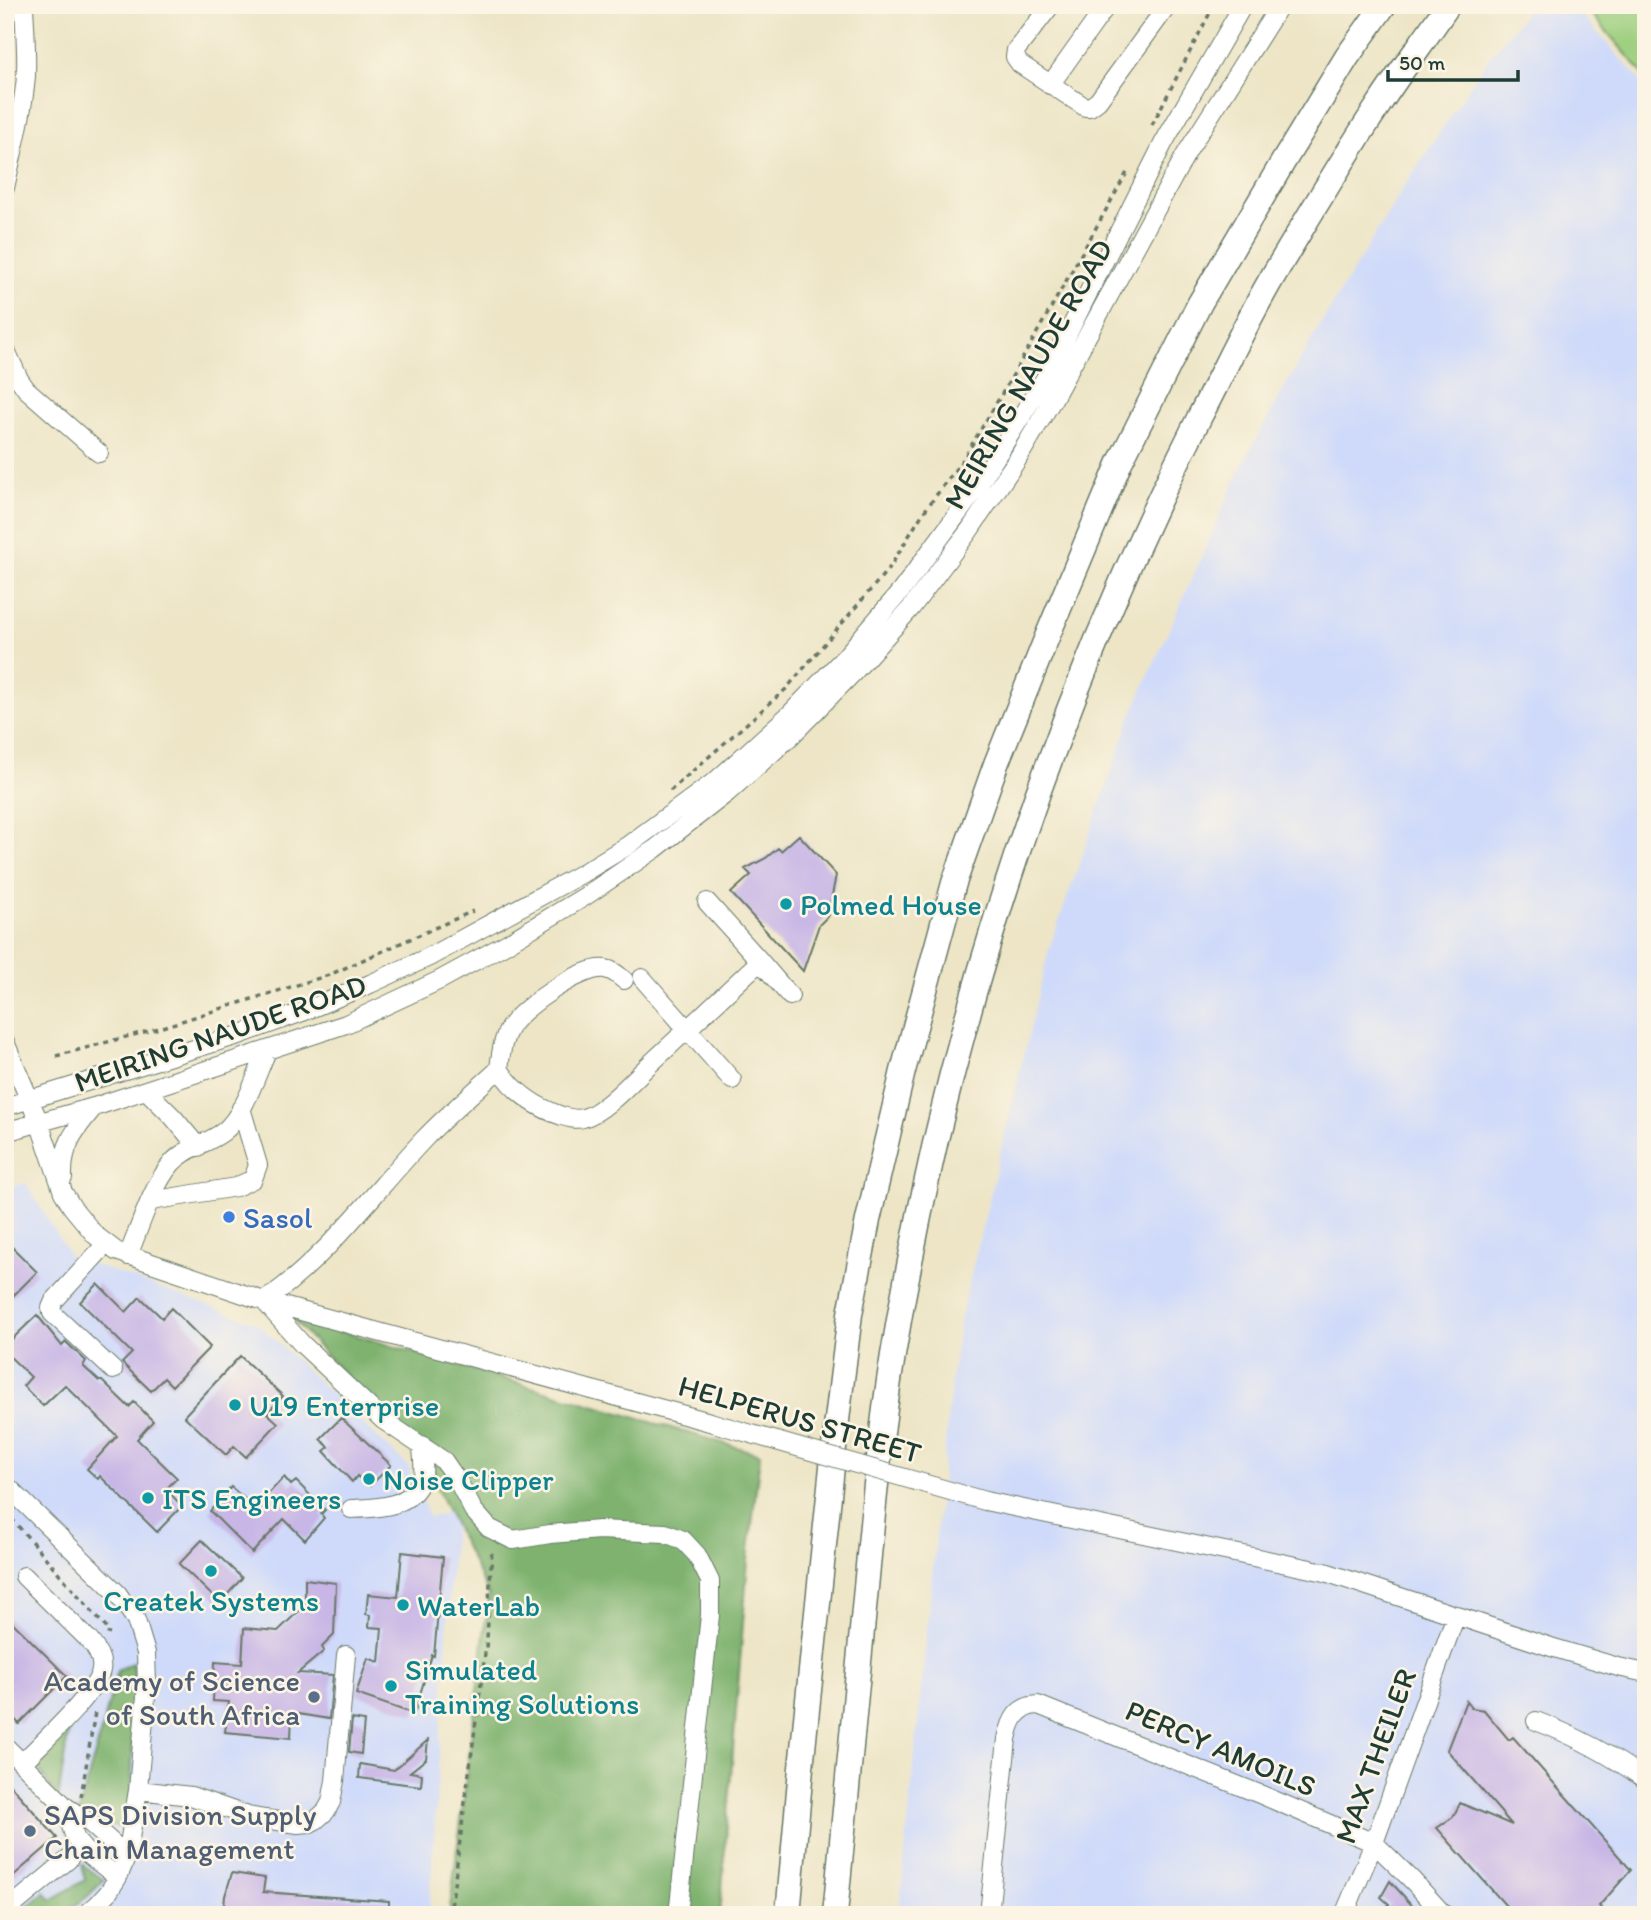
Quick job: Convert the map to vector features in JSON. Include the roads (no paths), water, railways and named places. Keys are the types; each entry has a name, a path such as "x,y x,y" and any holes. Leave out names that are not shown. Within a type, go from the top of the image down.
{"highway":[{"path":"788,1915 836,1428 850,1314 902,1071 954,883 996,764 1120,462 1200,303 1347,57 1384,5"},
{"path":"835,1915 880,1441 906,1286 938,1126 982,963 1058,737 1114,596 1166,484 1275,274 1377,107 1448,5"}],"street":[{"path":"5,188 26,75 27,44 23,5"},
{"path":"1051,5 1016,50 1015,57 1020,64 1085,107 1098,101 1168,5"},
{"path":"1050,85 1107,5"},
{"name":"MEIRING NAUDE ROAD","path":"5,1132 94,1107 346,1024 440,980 584,897 655,849 727,793 791,736 852,674 911,608 969,531 1017,460 1053,399 1187,152 1280,5"},
{"name":"MEIRING NAUDE ROAD","path":"5,1107 236,1036 370,985 429,957 581,874 627,846 718,779 790,714 844,658 901,591 976,489 1047,375 1164,142 1244,6"},
{"path":"5,348 26,389 99,453"},
{"path":"708,902 790,996"},
{"path":"732,1080 687,1030 633,979 609,970 596,969 579,975 521,1012 508,1030 499,1069 508,1083 539,1107 568,1118 585,1118 598,1111 620,1092 687,1030 760,961"},
{"name":"HELPERUS STREET","path":"5,1042 39,1122 63,1192 86,1224 106,1244 128,1256 264,1301 710,1422 985,1501 1325,1572 1551,1647 1646,1673"},
{"path":"128,1256 151,1201 170,1165 179,1156 226,1129 241,1108 267,1051"},
{"path":"499,1069 424,1139 308,1266 264,1301 302,1344 383,1420 444,1461 473,1510 489,1528 513,1540 550,1534 599,1531 665,1533 682,1539 697,1555 710,1581 710,1615 678,1915"},
{"path":"146,1090 198,1147"},
{"path":"63,1192 64,1153 73,1133 94,1107"},
{"path":"151,1201 236,1187 253,1179 258,1165 241,1108"},
{"path":"106,1244 54,1301 51,1308 52,1312 113,1370"},
{"path":"351,1509 387,1507 412,1496 424,1476 422,1445"},
{"path":"5,1484 118,1594 136,1620 146,1653 148,1671 138,1790 127,1856 108,1893 85,1915"},
{"path":"22,1763 86,1697 99,1678 101,1664 96,1648 24,1576"},
{"name":"MAX THEILER","path":"1344,1915 1374,1843 1456,1615"},
{"path":"138,1790 191,1796 248,1816 265,1819 298,1824 316,1820 331,1802 335,1781 346,1655"},
{"name":"PERCY AMOILS","path":"989,1915 1007,1739 1016,1714 1033,1705 1046,1706 1374,1843"},
{"path":"1536,1721 1583,1740 1646,1780"},
{"path":"5,1746 72,1811 109,1838 127,1856"},
{"path":"72,1811 78,1843 118,1877"},
{"path":"1374,1843 1444,1915"},
{"path":"5,1912 69,1859"}],"place":[{"name":"Polmed House","path":"786,904"},
{"name":"Sasol","path":"229,1217"},
{"name":"U19 Enterprise","path":"235,1405"},
{"name":"Noise Clipper","path":"369,1479"},
{"name":"ITS Engineers","path":"148,1498"},
{"name":"Createk Systems","path":"211,1571"},
{"name":"WaterLab","path":"403,1605"},
{"name":"Simulated Training Solutions","path":"391,1686"},
{"name":"Academy of Science of South Africa","path":"314,1697"},
{"name":"SAPS Division Supply Chain Management","path":"30,1831"}]}
